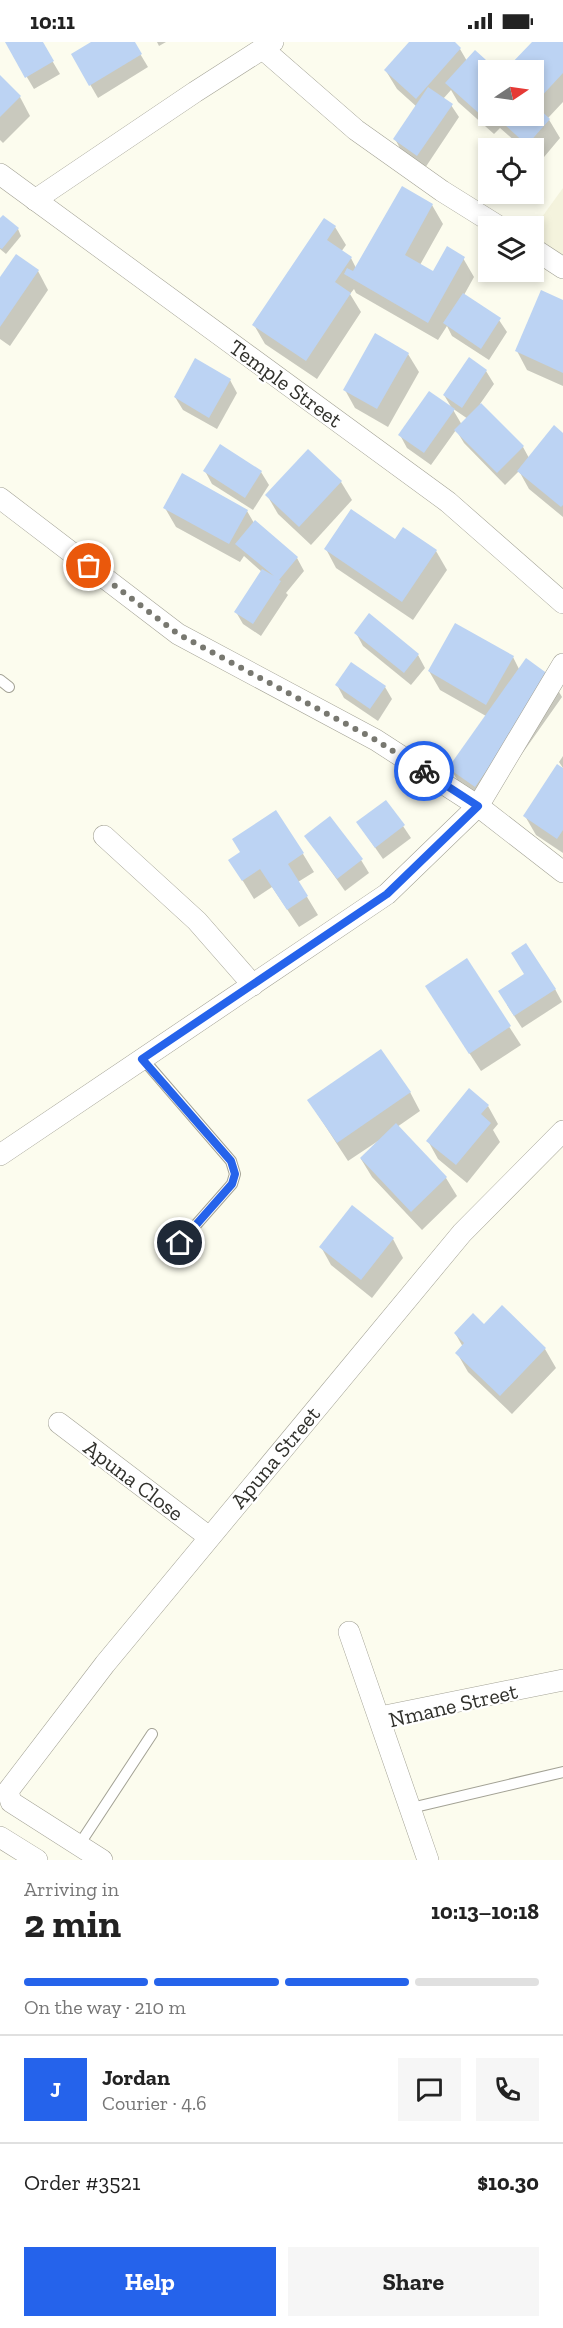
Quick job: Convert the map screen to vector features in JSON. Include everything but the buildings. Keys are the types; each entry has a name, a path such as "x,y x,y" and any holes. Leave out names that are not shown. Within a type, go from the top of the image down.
{"street":[{"path":"35,200 268,45 356,130 442,191 482,216"},
{"name":"Temple Street","path":"0,174 448,502 563,603"},
{"path":"544,256 563,268"},
{"path":"0,498 178,634 376,740 478,806 563,872"},
{"path":"0,1155 387,894 478,806 563,664"},
{"path":"104,836 197,921 253,985"},
{"name":"Apuna Street","path":"79,1845 11,1802 8,1798 8,1791 105,1664 462,1233 563,1131"},
{"name":"Apuna Close","path":"59,1423 209,1537"},
{"path":"349,1632 380,1717"},
{"name":"Nmane Street","path":"428,1860 380,1717 563,1680"},
{"path":"0,1837 37,1860"},
{"path":"79,1845 102,1860"}],"lane":[{"path":"142,1059 231,1161 235,1174 232,1184 180,1243"},
{"path":"79,1845 152,1734"},
{"path":"411,1808 563,1772"}],"shaded area":[{"path":"563,188 563,257 544,245 543,216"}],"way so far":[{"path":"89,566 178,634 376,740 424,771"}],"route":[{"path":"180,1243 232,1184 235,1174 231,1161 142,1059 387,894 478,806 424,771"}]}
